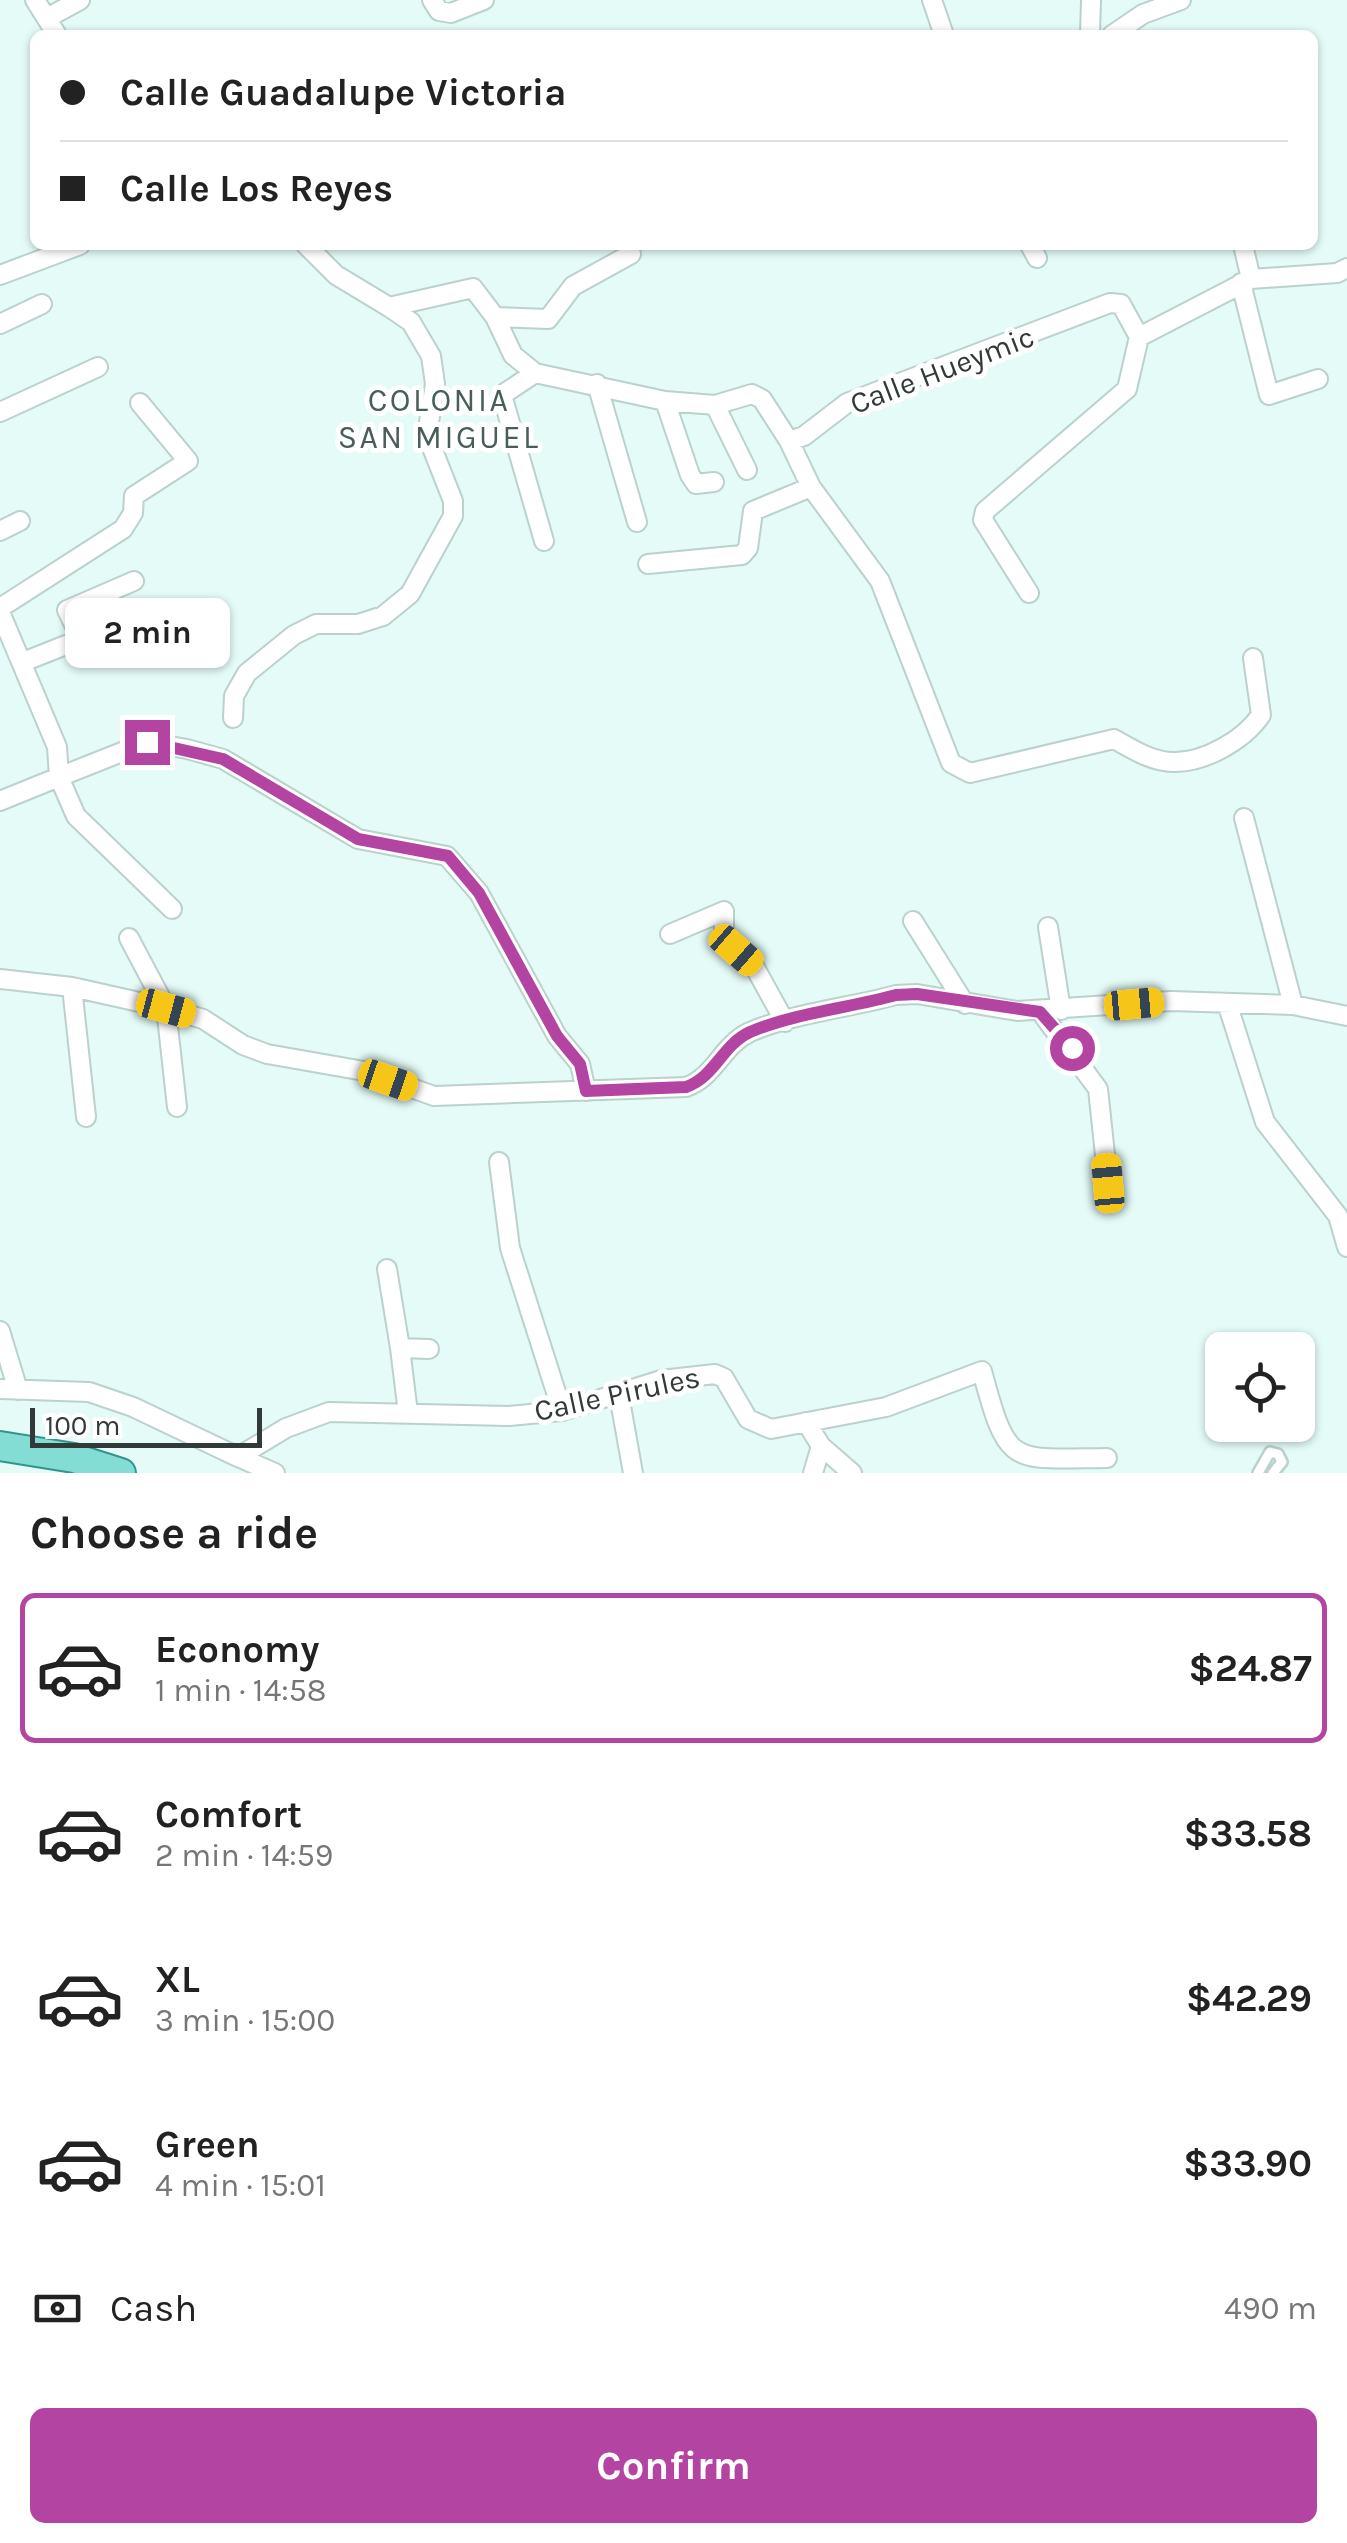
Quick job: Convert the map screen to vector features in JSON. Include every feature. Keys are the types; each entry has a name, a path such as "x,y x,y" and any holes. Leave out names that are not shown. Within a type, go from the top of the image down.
{"main road":[{"path":"0,1450 38,1452 121,1473"}],"street":[{"path":"34,0 55,30"},
{"path":"47,18 80,0"},
{"path":"432,0 439,11 451,14 484,0"},
{"path":"932,0 942,30"},
{"path":"1090,30 1091,0"},
{"path":"1119,30 1143,14 1182,0"},
{"path":"0,275 67,250"},
{"path":"234,718 234,696 247,672 294,635 316,624 358,624 382,616 410,594 453,516 452,501 427,435 435,384 431,356 411,322 336,275 311,250"},
{"path":"1243,250 1269,394 1318,380"},
{"path":"495,317 548,318 573,286 631,254"},
{"path":"1029,593 983,520 984,511 1127,390 1139,337 1246,281 1337,273 1347,268"},
{"path":"389,307 473,288 495,317 514,356 534,373 665,401 715,405 752,394 762,399 789,441 811,487 880,581 951,763 960,771 970,773 1114,739 1143,755 1173,762 1206,755 1251,730 1261,715 1253,658"},
{"name":"Calle Hueymic","path":"789,441 804,436 848,404 1110,303 1121,304 1139,337"},
{"path":"0,324 42,304"},
{"path":"0,412 98,367"},
{"path":"534,373 502,395 544,541"},
{"path":"597,384 637,522"},
{"path":"665,401 690,475 696,484 714,482"},
{"path":"140,404 188,461 134,496 134,513 123,530 0,610 56,747 59,777 76,816 172,909"},
{"path":"715,405 746,470"},
{"path":"648,564 742,554 748,548 753,511 811,487"},
{"path":"0,531 20,520"},
{"path":"23,662 81,639 67,610 134,581"},
{"path":"0,801 147,742 223,759 358,839 448,856 479,893 557,1036 580,1064 586,1091"},
{"path":"1244,818 1293,1005"},
{"path":"670,934 724,911 724,935 753,964 785,1022"},
{"path":"913,922 966,1004"},
{"path":"1048,927 1061,1010"},
{"path":"128,938 166,1008 177,1107"},
{"path":"0,980 72,987 166,1008 203,1018 244,1045 267,1054 364,1071 434,1096 686,1087 700,1082 726,1047 750,1032 896,995 917,994 1040,1012 1171,1001 1293,1005 1347,1016"},
{"path":"72,987 86,1117"},
{"path":"1227,1003 1265,1122 1338,1216 1347,1247"},
{"path":"1040,1012 1085,1066 1098,1089 1108,1183"},
{"path":"499,1162 510,1248 562,1411"},
{"path":"387,1269 408,1413"},
{"path":"0,1331 9,1389 89,1392 274,1473"},
{"path":"400,1348 429,1350"},
{"name":"Calle Pirules","path":"238,1457 286,1428 328,1412 509,1416 562,1411 661,1380 715,1374 724,1378 748,1420 771,1430 886,1406 982,1371 998,1434 1014,1452 1042,1459 1107,1458"},
{"path":"618,1395 633,1473"},
{"path":"806,1422 821,1446 852,1473"},
{"path":"813,1473 821,1446"}],"lane":[{"path":"1258,1473 1270,1452 1278,1454 1282,1462 1273,1473"}],"district":[{"name":"COLONIA SAN MIGUEL","path":"439,418"}],"route":[{"path":"147,742 223,759 358,839 448,856 479,893 557,1036 567,1043 580,1064 586,1091 686,1087 700,1082 726,1047 750,1032 896,995 917,994 1040,1012 1072,1048"}]}
